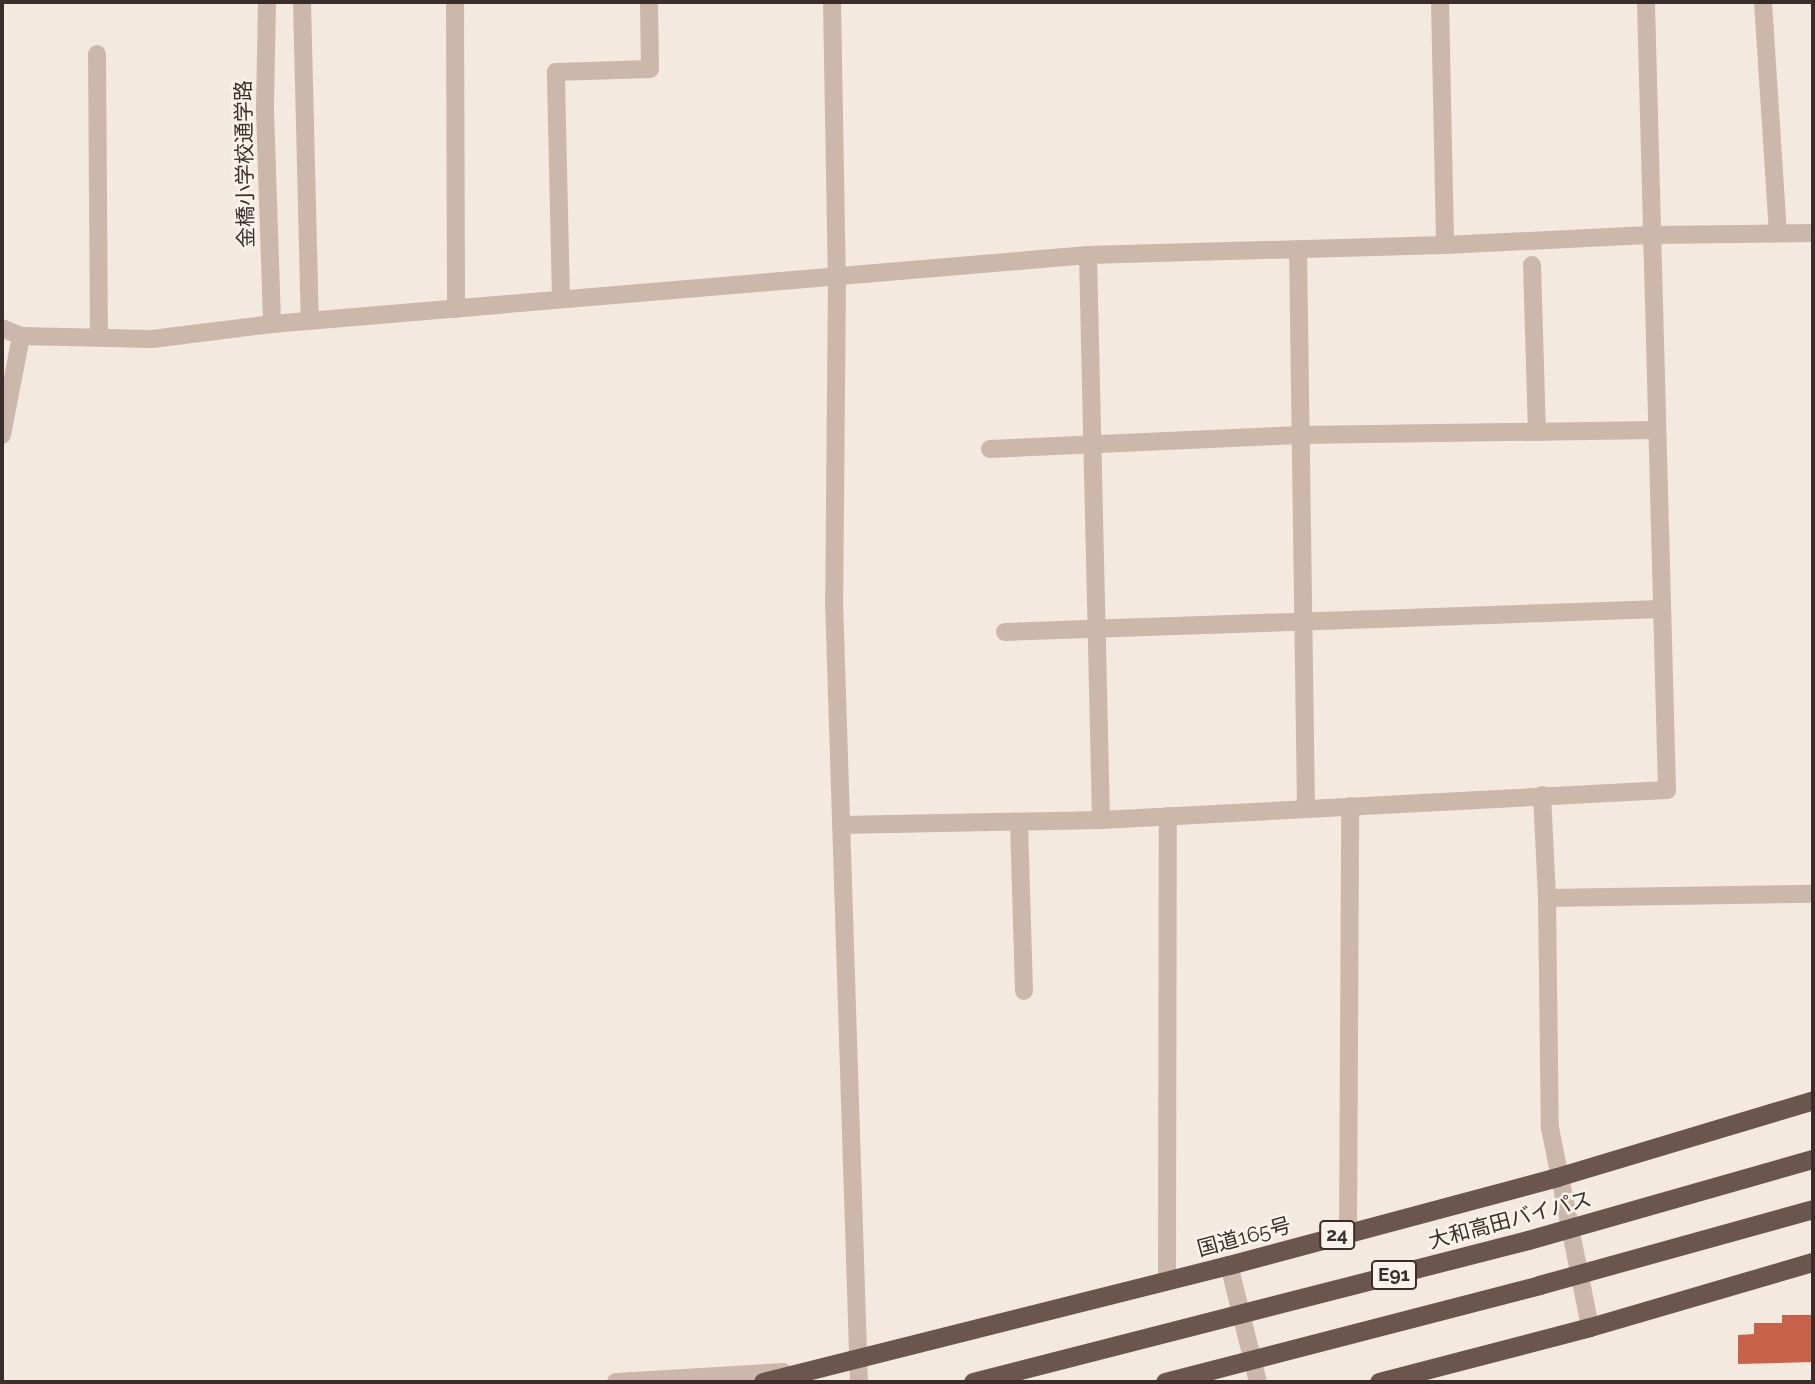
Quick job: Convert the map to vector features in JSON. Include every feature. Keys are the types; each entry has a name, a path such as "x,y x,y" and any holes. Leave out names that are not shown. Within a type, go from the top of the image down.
{"highway":[{"name":"国道165号","path":"764,1382 1229,1265 1557,1177 1813,1100"},
{"name":"大和高田バイパス","path":"973,1382 1515,1243 1813,1159"},
{"name":"E91","path":"1165,1382 1539,1285 1813,1209"},
{"path":"1379,1382 1590,1327 1813,1262"}],"street":[{"name":"金橋小学校通学路","path":"267,2 265,110 272,324"},
{"path":"302,2 310,321"},
{"path":"455,2 456,309"},
{"path":"561,299 556,72 650,69 649,2"},
{"path":"832,2 837,275 834,601 859,1382"},
{"path":"1440,2 1445,245"},
{"path":"841,825 1101,820 1667,790 1646,2"},
{"path":"1763,2 1777,232"},
{"path":"97,54 99,338"},
{"path":"2,328 21,336 152,339 272,324 1088,255 1445,245 1653,235 1813,233"},
{"path":"1298,249 1306,809"},
{"path":"1088,255 1101,820"},
{"path":"1532,265 1536,432"},
{"path":"2,435 21,336"},
{"path":"990,449 1093,447 1301,435 1656,430"},
{"path":"1005,632 1661,609"},
{"path":"1542,795 1547,898 1550,1128 1557,1177 1590,1327"},
{"path":"1348,1233 1350,806"},
{"path":"1167,1280 1168,816"},
{"path":"1019,822 1024,991"},
{"path":"1547,898 1813,894"},
{"path":"1229,1265 1258,1382"},
{"path":"616,1382 804,1371"}],"building":[{"path":"1782,1315 1813,1315 1813,1362 1738,1364 1738,1335 1754,1334 1754,1323 1782,1323"}]}
